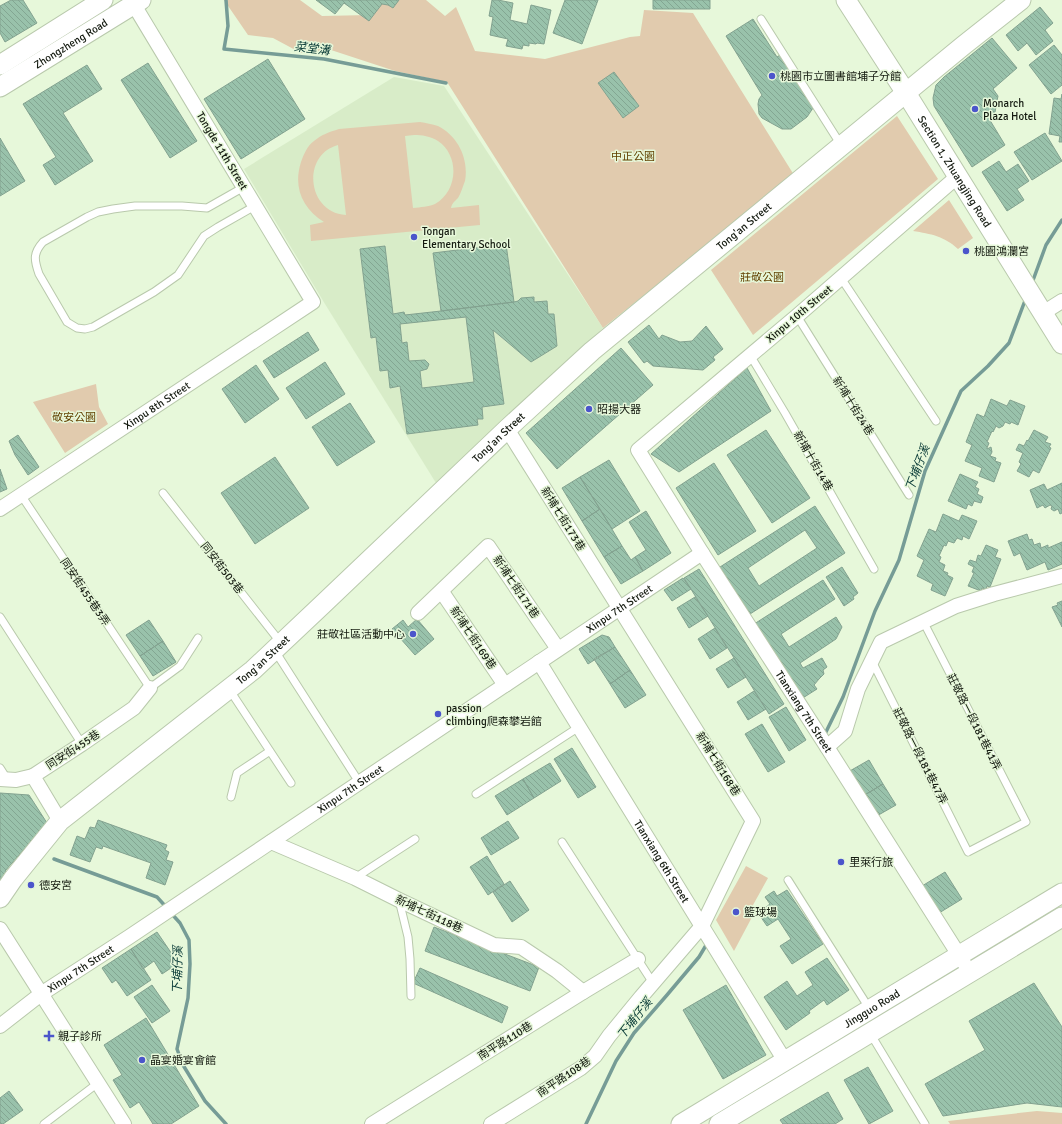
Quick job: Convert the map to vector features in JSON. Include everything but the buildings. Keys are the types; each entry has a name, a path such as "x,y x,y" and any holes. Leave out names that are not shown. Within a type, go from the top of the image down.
{"street":[{"name":"Zhongzheng Road","path":"0,65 103,0"},
{"name":"Section 1, Zhuangjing Road","path":"846,0 958,176 1062,344"},
{"name":"Tong'an Street","path":"0,898 13,879 60,821 253,670 507,429 592,351 1021,0"},
{"name":"Zhongzheng Road","path":"0,87 135,2"},
{"name":"Tongde 11th Street","path":"135,2 313,302"},
{"name":"Xinpu 10th Street","path":"638,450 842,278 958,176"},
{"path":"1040,309 1062,301"},
{"name":"Xinpu 8th Street","path":"0,509 313,302"},
{"name":"新埔七街173巷","path":"507,429 619,608"},
{"name":"Tianxiang 7th Street","path":"638,450 970,973"},
{"name":"新埔七街171巷","path":"418,613 442,592 488,546 558,649"},
{"name":"Xinpu 7th Street","path":"0,1026 41,994 158,918 702,553"},
{"path":"823,741 845,731 858,689 881,642 956,606 1062,576"},
{"name":"新埔七街169巷","path":"442,592 505,685"},
{"name":"新埔七街168巷","path":"619,608 753,821 704,929"},
{"name":"Tianxiang 6th Street","path":"539,662 785,1061"},
{"name":"同安街455巷","path":"33,776 134,708 150,688"},
{"path":"2,776 16,780 33,776 60,821"},
{"name":"新埔七街118巷","path":"270,842 355,878 494,945 520,947 557,971 583,992"},
{"name":"Jingguo Road","path":"681,1124 1062,893"},
{"name":"Jingguo Road","path":"719,1124 1062,917"},
{"path":"0,929 124,1124"},
{"name":"南平路108巷","path":"491,1124 581,1068 595,1056 609,1036 653,983 704,929"},
{"name":"南平路110巷","path":"372,1124 638,959"}],"lane":[{"path":"761,19 842,147"},
{"path":"244,187 208,208 182,206 135,206 106,210 87,217 44,242 38,248 35,256 39,274 67,322 78,328 85,329 93,327 154,292 178,274 204,236 218,226 255,206"},
{"path":"842,278 936,421"},
{"name":"新埔十街24巷","path":"797,316 908,495"},
{"name":"新埔十街14巷","path":"750,355 785,413 874,569"},
{"name":"同安街503巷","path":"163,493 277,646 359,782"},
{"name":"同安街455巷3弄","path":"20,495 150,688"},
{"path":"0,617 82,744"},
{"name":"莊敬路一段181巷41弄","path":"923,621 1026,822 968,852"},
{"path":"150,688 180,666 198,638"},
{"name":"莊敬路一段181巷47弄","path":"871,660 968,852"},
{"path":"229,688 291,783"},
{"path":"476,794 579,726"},
{"path":"231,798 238,774 270,750"},
{"path":"355,878 415,839"},
{"path":"562,842 653,983"},
{"path":"788,880 870,1009"},
{"path":"398,900 408,937 411,996"},
{"path":"870,1033 925,1124"},
{"path":"44,1124 98,1083"}],"shaded area":[{"name":"Tongan Elementary School","path":"394,77 444,86 603,328 436,483 325,304 244,169"}],"green space":[{"name":"中正公園","path":"224,0 300,0 322,16 369,15 385,0 426,0 445,16 456,7 475,51 545,59 630,37 640,36 644,10 693,13 794,175 603,328 447,82 395,71 331,50 301,53 273,38 248,35"},
{"name":"莊敬公園","path":"897,116 938,179 753,335 711,270"},
{"path":"420,122 438,126 445,130 460,149 466,173 465,181 459,196 451,208 479,205 480,225 311,241 310,225 324,222 310,210 301,196 298,180 301,162 309,145 322,135 339,129","holes":["414,135 432,138 445,147 453,164 453,173 452,182 443,198 435,204 413,208 405,136","338,145 346,215 333,212 323,205 317,195 314,183 314,171 318,160 326,151"]},
{"path":"949,200 973,238 958,249 942,238 913,231"},
{"name":"敬安公園","path":"96,384 99,407 108,424 65,453 33,402"},
{"name":"籃球場","path":"746,866 768,878 753,905 751,919 734,951 716,920"},
{"path":"1037,1111 1062,1113 1062,1124 950,1124 948,1121"}],"waterway":[{"name":"菜堂溝","path":"226,0 228,26 224,49 324,59 446,83"},
{"name":"下埔仔溪","path":"1032,283 1046,245 1062,220"},
{"name":"下埔仔溪","path":"824,736 843,697 875,611 899,560 925,471 961,391 988,366 1009,343 1026,298"},
{"name":"下埔仔溪","path":"54,859 157,897 167,908"},
{"name":"下埔仔溪","path":"171,913 180,923 189,940 190,964 188,998 177,1049 183,1065 205,1101 226,1124"},
{"name":"下埔仔溪","path":"586,1124 616,1061 634,1033 699,957 708,942"}],"place":[{"name":"桃園市立圖書館埔子分館","path":"772,76"},
{"name":"Monarch Plaza Hotel","path":"975,109"},
{"name":"Tongan Elementary School","path":"414,237"},
{"name":"桃園鴻瀾宮","path":"966,251"},
{"name":"昭揚大器","path":"589,409"},
{"name":"莊敬社區活動中心","path":"413,634"},
{"name":"passion climbing爬森攀岩館","path":"438,714"},
{"name":"里萊行旅","path":"841,862"},
{"name":"德安宮","path":"31,885"},
{"name":"籃球場","path":"736,912"},
{"name":"親子診所","path":"49,1036"},
{"name":"晶宴婚宴會館","path":"142,1060"}]}
